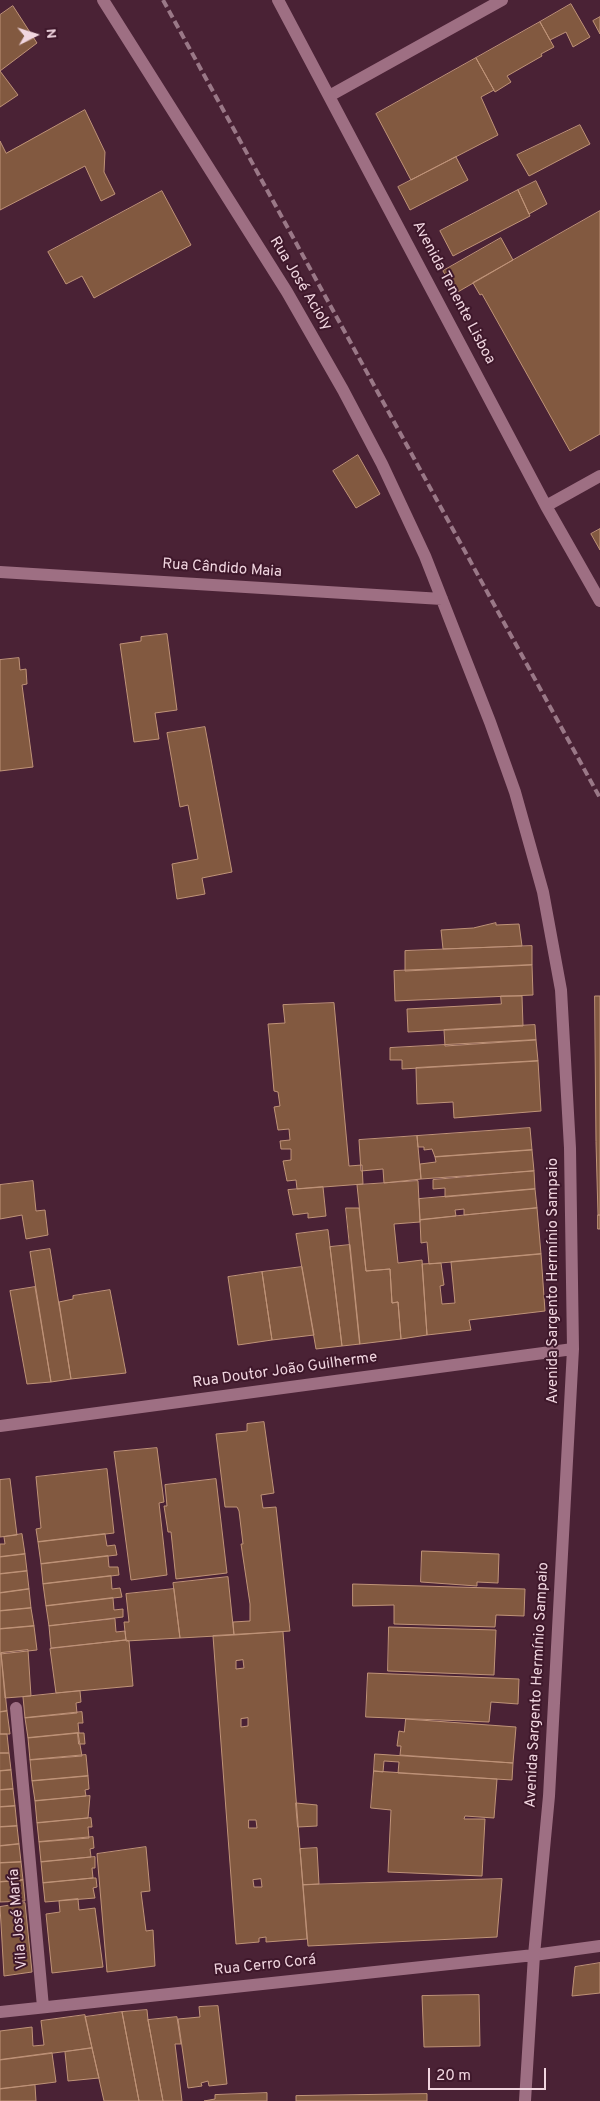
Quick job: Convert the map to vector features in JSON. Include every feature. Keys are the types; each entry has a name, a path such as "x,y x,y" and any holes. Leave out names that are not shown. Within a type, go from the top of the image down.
{"street":[{"name":"Rua José Acioly","path":"104,0 286,292 343,390 382,464 425,556 442,599"},
{"name":"Avenida Tenente Lisboa","path":"278,0 331,95 546,506 600,601"},
{"path":"331,95 502,0"},
{"path":"546,506 600,476"},
{"name":"Rua Cândido Maia","path":"0,572 442,599"},
{"name":"Avenida Sargento Hermínio Sampaio","path":"442,599 516,792 543,892 559,981 570,1148 573,1349 549,1796 534,1954 525,2101"},
{"name":"Rua Doutor João Guilherme","path":"0,1426 573,1349"},
{"name":"Vila José María","path":"16,1708 43,2007"},
{"name":"Rua Cerro Corá","path":"0,2012 600,1946"}],"building":[{"path":"571,4 590,37 573,47 566,32 550,40 540,22"},
{"path":"13,6 37,43 0,71 0,15"},
{"path":"600,17 600,34 593,21"},
{"path":"540,22 554,47 507,76 511,82 495,92 476,58"},
{"path":"476,58 494,90 481,97 498,135 411,180 376,114"},
{"path":"0,71 18,95 0,107"},
{"path":"85,110 105,152 104,172 115,194 101,201 85,166 0,210 0,141 6,153"},
{"path":"580,125 590,144 529,176 517,155"},
{"path":"456,157 468,180 410,210 398,187"},
{"path":"536,181 547,204 529,214 518,190"},
{"path":"518,190 530,216 453,256 440,231"},
{"path":"162,191 191,245 94,298 82,276 66,284 48,252"},
{"path":"600,211 600,434 570,451 482,294 480,295 473,283"},
{"path":"501,238 513,260 456,293 443,271"},
{"path":"358,455 380,494 356,508 333,471"},
{"path":"600,529 600,550 591,534"},
{"path":"167,634 177,710 155,713 159,739 134,742 120,644 141,641 141,637"},
{"path":"19,658 20,670 26,669 27,684 22,685 33,767 0,771 0,660"},
{"path":"205,727 232,872 202,878 205,894 177,899 172,864 198,859 188,805 180,807 167,733"},
{"path":"496,923 496,925 519,924 522,946 443,949 441,930 473,928"},
{"path":"532,946 532,965 405,971 405,951"},
{"path":"532,965 533,995 395,1001 394,971"},
{"path":"501,996 522,996 523,1026 408,1032 407,1009 501,1004"},
{"path":"595,996 600,996 600,1215 598,1215 596,1142"},
{"path":"334,1003 349,1166 362,1165 363,1184 297,1189 296,1180 287,1181 283,1161 291,1160 291,1149 281,1149 280,1141 290,1140 289,1129 278,1130 274,1107 280,1106 278,1092 274,1091 268,1024 285,1023 283,1005"},
{"path":"535,1025 536,1040 445,1046 444,1030"},
{"path":"536,1040 538,1061 402,1069 402,1060 390,1060 390,1048"},
{"path":"538,1061 541,1111 454,1118 453,1102 417,1104 416,1068"},
{"path":"530,1128 532,1150 435,1157 432,1149 424,1150 424,1147 418,1147 417,1136"},
{"path":"417,1136 421,1179 384,1183 383,1169 361,1171 359,1140"},
{"path":"532,1150 534,1171 421,1179 420,1164 436,1162 435,1157"},
{"path":"534,1171 535,1189 445,1197 445,1188 433,1189 433,1180"},
{"path":"33,1181 36,1211 45,1210 48,1235 26,1239 22,1215 0,1219 0,1185"},
{"path":"418,1181 420,1222 394,1224 398,1263 422,1260 427,1335 401,1339 398,1302 392,1303 390,1269 366,1271 357,1185"},
{"path":"323,1187 326,1216 308,1218 308,1213 293,1215 288,1190"},
{"path":"535,1189 537,1208 464,1215 464,1209 455,1210 456,1216 420,1220 419,1199"},
{"path":"346,1208 359,1208 366,1271 390,1269 392,1303 398,1302 401,1339 360,1344"},
{"path":"537,1208 541,1254 429,1264 427,1242 421,1243 420,1220"},
{"path":"598,1215 600,1215 600,1229 598,1229"},
{"path":"328,1230 342,1346 316,1349 296,1234"},
{"path":"350,1245 360,1344 342,1346 330,1247"},
{"path":"50,1249 71,1379 51,1382 30,1252"},
{"path":"541,1254 545,1311 469,1320 471,1330 427,1335 422,1264 441,1263 444,1285 440,1286 442,1304 455,1303 451,1262"},
{"path":"302,1267 314,1335 272,1340 262,1272"},
{"path":"262,1272 272,1340 238,1345 228,1277"},
{"path":"35,1287 51,1382 27,1384 10,1291"},
{"path":"110,1290 126,1373 71,1379 59,1302 73,1299 73,1296"},
{"path":"264,1422 274,1493 261,1495 263,1508 276,1507 290,1631 234,1635 233,1622 250,1621 250,1604 241,1544 243,1544 239,1511 237,1507 225,1507 216,1434 247,1431 247,1424"},
{"path":"157,1448 164,1502 159,1503 167,1575 131,1580 114,1452"},
{"path":"107,1469 114,1533 38,1542 36,1529 41,1528 36,1477"},
{"path":"10,1479 17,1535 0,1537 0,1480"},
{"path":"216,1479 227,1573 176,1579 171,1532 168,1532 164,1506 167,1506 165,1485"},
{"path":"22,1534 25,1554 0,1557 0,1544 5,1544 4,1537"},
{"path":"105,1534 107,1546 115,1545 117,1555 41,1564 38,1542"},
{"path":"422,1551 499,1554 498,1583 477,1582 477,1586 421,1582"},
{"path":"25,1554 27,1571 0,1574 0,1557"},
{"path":"108,1556 109,1567 118,1567 119,1575 43,1584 41,1564"},
{"path":"27,1571 29,1589 0,1593 0,1574"},
{"path":"111,1576 112,1589 120,1588 122,1597 46,1606 43,1584"},
{"path":"228,1577 234,1635 180,1638 173,1583"},
{"path":"353,1584 525,1589 524,1616 496,1615 495,1627 394,1624 394,1605 353,1606"},
{"path":"29,1589 31,1608 0,1611 0,1593"},
{"path":"174,1589 180,1638 126,1641 124,1622 129,1622 126,1594"},
{"path":"113,1598 114,1610 123,1609 123,1617 49,1626 46,1606"},
{"path":"31,1608 34,1626 0,1629 0,1611"},
{"path":"115,1619 116,1632 125,1631 126,1640 51,1648 49,1626"},
{"path":"34,1626 37,1650 0,1654 0,1629"},
{"path":"389,1627 496,1630 494,1675 388,1671"},
{"path":"283,1632 307,1939 266,1942 266,1937 259,1938 259,1942 236,1944 213,1636","holes":["243,1660 244,1668 236,1669 236,1661","248,1718 248,1726 241,1727 241,1719","249,1820 256,1820 257,1828 249,1828","261,1879 262,1887 254,1887 253,1880"]},
{"path":"129,1641 133,1686 56,1693 50,1649"},
{"path":"28,1650 31,1696 5,1698 1,1653"},
{"path":"0,1654 7,1711 0,1712"},
{"path":"368,1673 519,1679 518,1704 491,1702 489,1722 366,1717"},
{"path":"80,1691 81,1702 76,1703 77,1713 25,1718 23,1697"},
{"path":"7,1711 10,1734 0,1734 0,1712"},
{"path":"82,1712 83,1723 78,1723 79,1733 28,1738 25,1718"},
{"path":"406,1719 516,1727 513,1763 400,1755 401,1746 397,1746 399,1731 404,1732"},
{"path":"78,1733 84,1733 85,1744 79,1744"},
{"path":"78,1733 82,1756 30,1760 28,1738"},
{"path":"0,1734 7,1734 9,1753 0,1753"},
{"path":"0,1753 9,1753 11,1770 0,1771"},
{"path":"375,1754 513,1763 512,1780 398,1773 399,1762 384,1761 383,1772 374,1771"},
{"path":"86,1755 88,1776 32,1781 30,1760"},
{"path":"11,1770 13,1789 0,1790 0,1771"},
{"path":"374,1771 497,1779 494,1818 465,1816 464,1819 485,1819 482,1876 388,1872 391,1810 371,1808"},
{"path":"88,1776 89,1789 85,1790 86,1796 35,1801 32,1781"},
{"path":"13,1789 15,1806 0,1807 0,1790"},
{"path":"90,1796 88,1818 37,1823 35,1801"},
{"path":"296,1803 317,1805 317,1826 298,1827"},
{"path":"15,1806 17,1826 0,1827 0,1807"},
{"path":"91,1818 92,1827 88,1827 89,1838 39,1842 37,1823"},
{"path":"17,1826 19,1844 0,1846 0,1827"},
{"path":"93,1837 94,1848 90,1849 91,1857 41,1862 39,1842"},
{"path":"19,1844 21,1862 0,1863 0,1846"},
{"path":"146,1847 150,1891 141,1892 146,1931 153,1930 155,1966 107,1972 97,1854"},
{"path":"317,1848 319,1884 303,1885 300,1849"},
{"path":"95,1857 95,1868 92,1868 93,1878 43,1883 41,1862"},
{"path":"21,1862 23,1880 0,1882 0,1863"},
{"path":"96,1878 97,1887 93,1888 95,1898 45,1902 43,1883"},
{"path":"502,1879 497,1937 308,1946 303,1885"},
{"path":"23,1880 25,1901 0,1902 0,1882"},
{"path":"78,1899 79,1910 95,1908 103,1967 52,1973 46,1914 60,1912 59,1901"},
{"path":"25,1903 32,1972 4,1976 0,1907"},
{"path":"600,1963 600,1993 572,1996 575,1967"},
{"path":"479,1995 480,2046 424,2047 422,1996"},
{"path":"218,2006 227,2084 209,2086 208,2081 201,2083 202,2086 188,2088 178,2019 200,2017 199,2007"},
{"path":"147,2010 163,2101 139,2101 122,2012"},
{"path":"122,2012 139,2101 104,2101 85,2017"},
{"path":"85,2015 92,2048 0,2060 0,2031 32,2027 33,2046 44,2045 41,2021"},
{"path":"177,2017 181,2044 175,2044 182,2101 163,2101 148,2020"},
{"path":"92,2048 99,2078 68,2081 65,2052"},
{"path":"52,2053 56,2082 0,2089 0,2060"},
{"path":"35,2085 36,2101 0,2101 0,2089"},
{"path":"267,2093 267,2101 204,2101 215,2099 215,2095"},
{"path":"427,2094 427,2101 296,2101 296,2096"}],"railway":[{"path":"163,0 600,798"}]}
